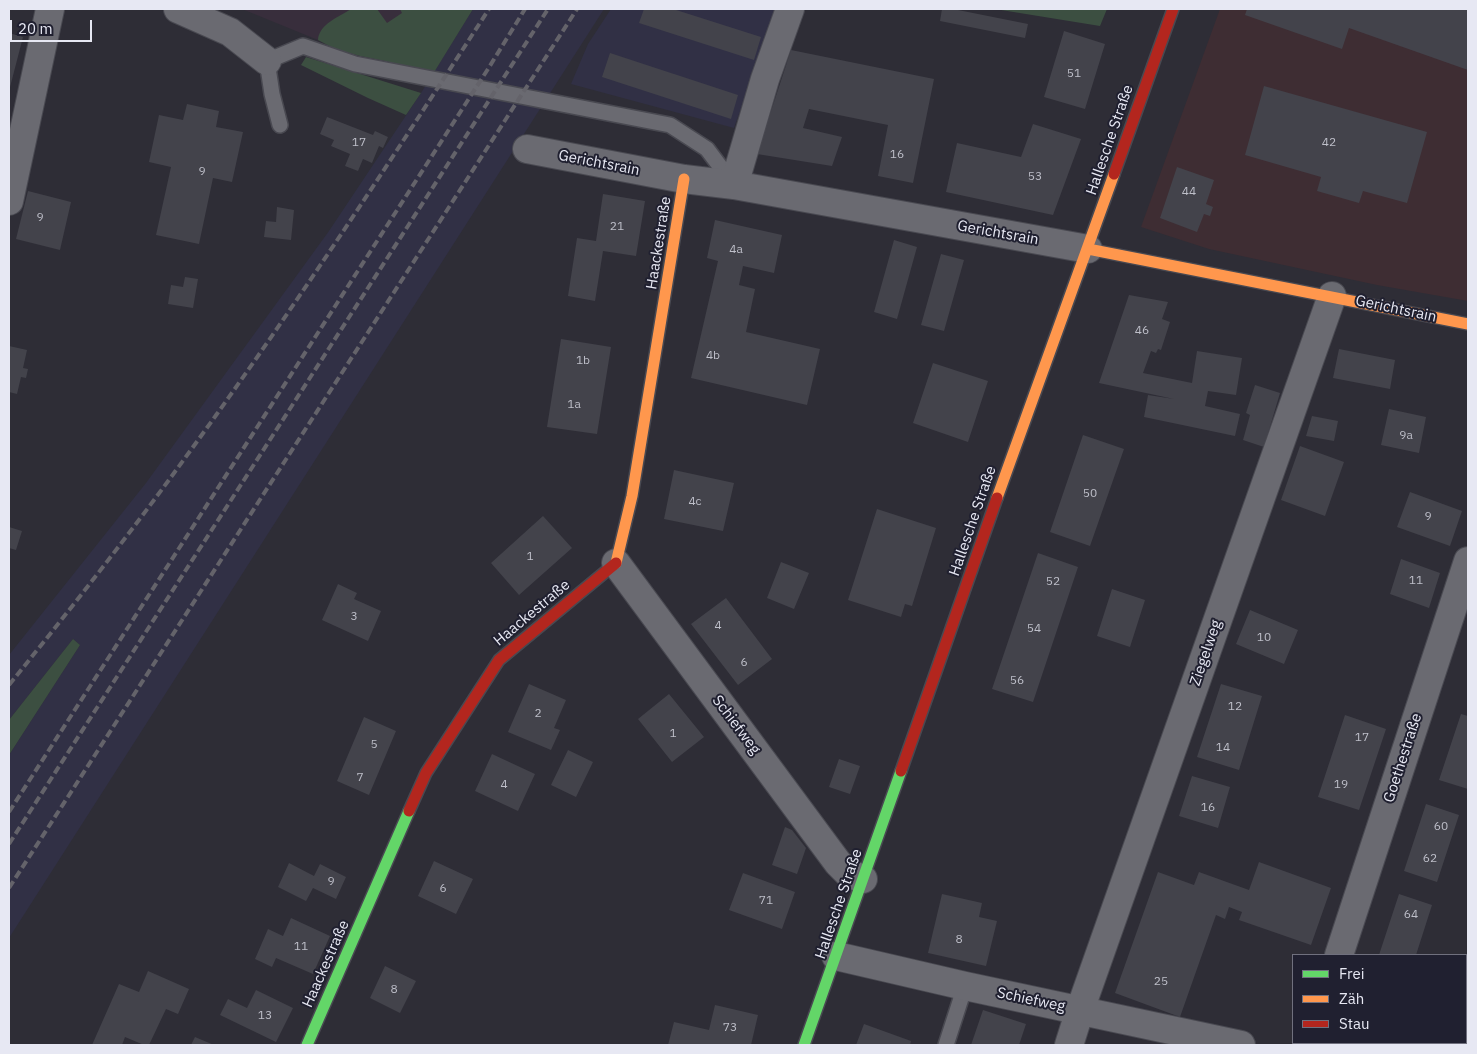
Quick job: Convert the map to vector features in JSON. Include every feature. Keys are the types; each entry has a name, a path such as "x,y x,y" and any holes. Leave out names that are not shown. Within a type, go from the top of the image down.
{"street":[{"path":"9,201 50,9"},
{"path":"178,9 230,32 267,61"},
{"path":"734,185 765,79 790,9"},
{"name":"Hallesche Straße","path":"804,1045 1003,480 1088,249 1173,9"},
{"name":"Gerichtsrain","path":"527,149 684,179 734,185 1088,249 1468,324"},
{"name":"Haackestraße","path":"307,1045 426,772 499,660 616,563 632,496 684,179"},
{"name":"Ziegelweg","path":"1080,1010 1332,296"},
{"name":"Goethestraße","path":"1338,954 1468,561"},
{"name":"Schiefweg","path":"616,563 838,863 848,873 863,879"},
{"name":"Schiefweg","path":"836,956 965,986 1241,1045"},
{"name":"Schiefweg","path":"1069,1045 1080,1010"}],"lane":[{"path":"280,125 272,94 267,61 303,46 355,64 670,125 707,149 734,185"},
{"path":"946,1045 965,986"}],"shaded area":[{"path":"242,9 436,9 360,56 335,49 318,40"},
{"path":"473,9 604,9 9,938 9,755 80,645 73,639 9,720 9,655 146,483 329,231 421,93"},
{"path":"611,9 777,9 734,128 571,84 588,44"},
{"path":"1220,9 1468,9 1468,301 1377,285 1209,249 1141,227"}],"green space":[{"path":"351,9 377,9 387,23 402,13 400,9 473,9 433,74 335,49 318,40 319,34 326,25"},
{"path":"995,9 1107,9 1100,26"},
{"path":"306,57 421,93 406,115 301,65"},
{"path":"73,639 80,645 9,755 9,720"}],"building":[{"path":"644,9 673,9 761,37 754,60 639,23"},
{"path":"942,9 953,9 1028,24 1025,38 940,21"},
{"path":"1247,9 1468,9 1468,70 1349,28 1342,49 1245,15"},
{"path":"1064,31 1105,44 1085,109 1044,97"},
{"path":"9,33 23,37 9,91"},
{"path":"791,50 934,79 913,183 878,176 888,125 809,109 803,128 842,137 832,166 757,154"},
{"path":"610,53 738,95 731,119 602,77"},
{"path":"1264,86 1427,132 1407,203 1363,191 1359,203 1317,191 1321,177 1245,155"},
{"path":"187,104 219,111 216,127 243,132 232,182 213,178 199,244 156,235 171,167 149,162 159,115 183,120"},
{"path":"327,117 373,135 375,131 388,137 383,148 379,146 372,163 363,159 358,171 345,166 350,154 331,146 334,140 320,134"},
{"path":"1033,124 1081,139 1053,215 946,192 957,143 1021,157"},
{"path":"1177,167 1214,180 1206,204 1213,207 1210,216 1204,214 1197,232 1160,218"},
{"path":"28,191 71,202 60,250 16,239"},
{"path":"603,194 645,201 636,256 603,251 595,301 568,296 577,238 596,241"},
{"path":"277,207 294,210 291,240 264,237 266,221 276,222"},
{"path":"715,220 782,235 774,273 743,266 739,285 755,289 746,332 820,349 807,405 691,378 718,261 707,258"},
{"path":"894,240 917,247 897,319 874,312"},
{"path":"941,254 964,260 944,331 921,325"},
{"path":"185,277 198,279 193,308 168,304 171,285 183,287"},
{"path":"1129,295 1168,302 1162,319 1170,322 1161,350 1158,349 1156,353 1151,351 1143,373 1192,383 1197,351 1242,358 1236,395 1208,391 1205,406 1240,414 1235,436 1144,417 1148,395 1174,399 1099,383"},
{"path":"561,339 611,347 597,434 547,427"},
{"path":"9,346 27,350 23,368 28,369 26,378 21,377 17,394 9,392"},
{"path":"1339,349 1395,360 1390,389 1333,378"},
{"path":"933,363 988,381 968,442 913,423"},
{"path":"1255,385 1280,393 1264,447 1243,440 1250,415 1246,413"},
{"path":"1389,409 1426,417 1419,453 1381,445"},
{"path":"1312,416 1338,421 1334,441 1306,436"},
{"path":"1083,435 1124,449 1090,546 1050,532"},
{"path":"1300,446 1344,462 1325,516 1281,500"},
{"path":"674,470 734,483 723,531 664,519"},
{"path":"1410,492 1462,511 1450,546 1397,527"},
{"path":"877,509 936,528 912,606 905,604 901,617 848,600"},
{"path":"543,516 572,548 519,595 491,563"},
{"path":"9,527 22,531 16,550 9,548"},
{"path":"1038,553 1078,567 1033,702 992,689"},
{"path":"1401,559 1440,573 1429,608 1390,594"},
{"path":"781,562 809,573 794,609 767,598"},
{"path":"338,584 357,593 354,599 381,611 368,641 322,620"},
{"path":"1112,589 1145,600 1130,647 1097,636"},
{"path":"726,598 772,659 738,685 691,624"},
{"path":"1250,610 1298,630 1284,664 1236,644"},
{"path":"529,684 566,700 554,728 560,730 551,750 508,732"},
{"path":"1221,684 1262,696 1239,770 1197,757"},
{"path":"669,694 704,737 672,762 638,719"},
{"path":"1461,714 1468,716 1468,789 1439,780"},
{"path":"1345,715 1386,729 1359,810 1318,797"},
{"path":"364,717 396,731 369,795 337,781"},
{"path":"568,750 593,762 576,797 551,785"},
{"path":"492,754 535,774 518,811 475,791"},
{"path":"839,759 860,766 850,794 829,787"},
{"path":"1192,776 1230,787 1218,828 1179,816"},
{"path":"1426,804 1459,815 1437,882 1404,871"},
{"path":"785,827 792,830 806,848 797,874 772,865"},
{"path":"434,861 473,879 456,914 418,896"},
{"path":"1259,862 1331,888 1311,945 1239,920 1242,912 1229,907 1225,919 1216,915 1180,1017 1115,993 1158,872 1194,885 1199,872 1249,890"},
{"path":"289,863 314,876 320,864 346,877 336,899 313,888 306,901 278,887"},
{"path":"743,873 795,892 782,929 729,910"},
{"path":"942,894 982,903 979,917 997,921 986,966 928,953"},
{"path":"1399,894 1432,905 1416,954 1379,954"},
{"path":"291,918 330,936 313,974 276,958 272,967 255,959 268,929 283,936"},
{"path":"385,966 416,981 400,1013 370,998"},
{"path":"148,971 189,989 178,1014 166,1009 149,1045 144,1045 125,1037 122,1045 92,1045 119,984 139,992"},
{"path":"256,990 293,1008 276,1042 220,1015 228,999 247,1008"},
{"path":"715,1005 758,1015 751,1045 668,1045 674,1022 709,1030"},
{"path":"983,1010 1026,1024 1019,1045 971,1045"},
{"path":"864,1024 911,1041 910,1045 856,1045"},
{"path":"195,1037 214,1045 191,1045"},
{"path":"1338,1044 1375,1044 1375,1045"}],"railway":[{"path":"9,685 121,544 225,403 340,235 489,9"},
{"path":"9,812 525,9"},
{"path":"9,844 548,9"},
{"path":"9,888 577,9"}],"traffic: fast":[{"path":"804,1045 901,771"},
{"path":"307,1045 409,811"}],"traffic: slow":[{"path":"997,498 1114,174"},
{"path":"616,563 632,496 684,179"},
{"path":"1088,249 1468,324"}],"traffic: jam":[{"path":"1114,174 1173,9"},
{"path":"901,771 997,498"},
{"path":"409,811 426,773 499,660 616,563"}]}
